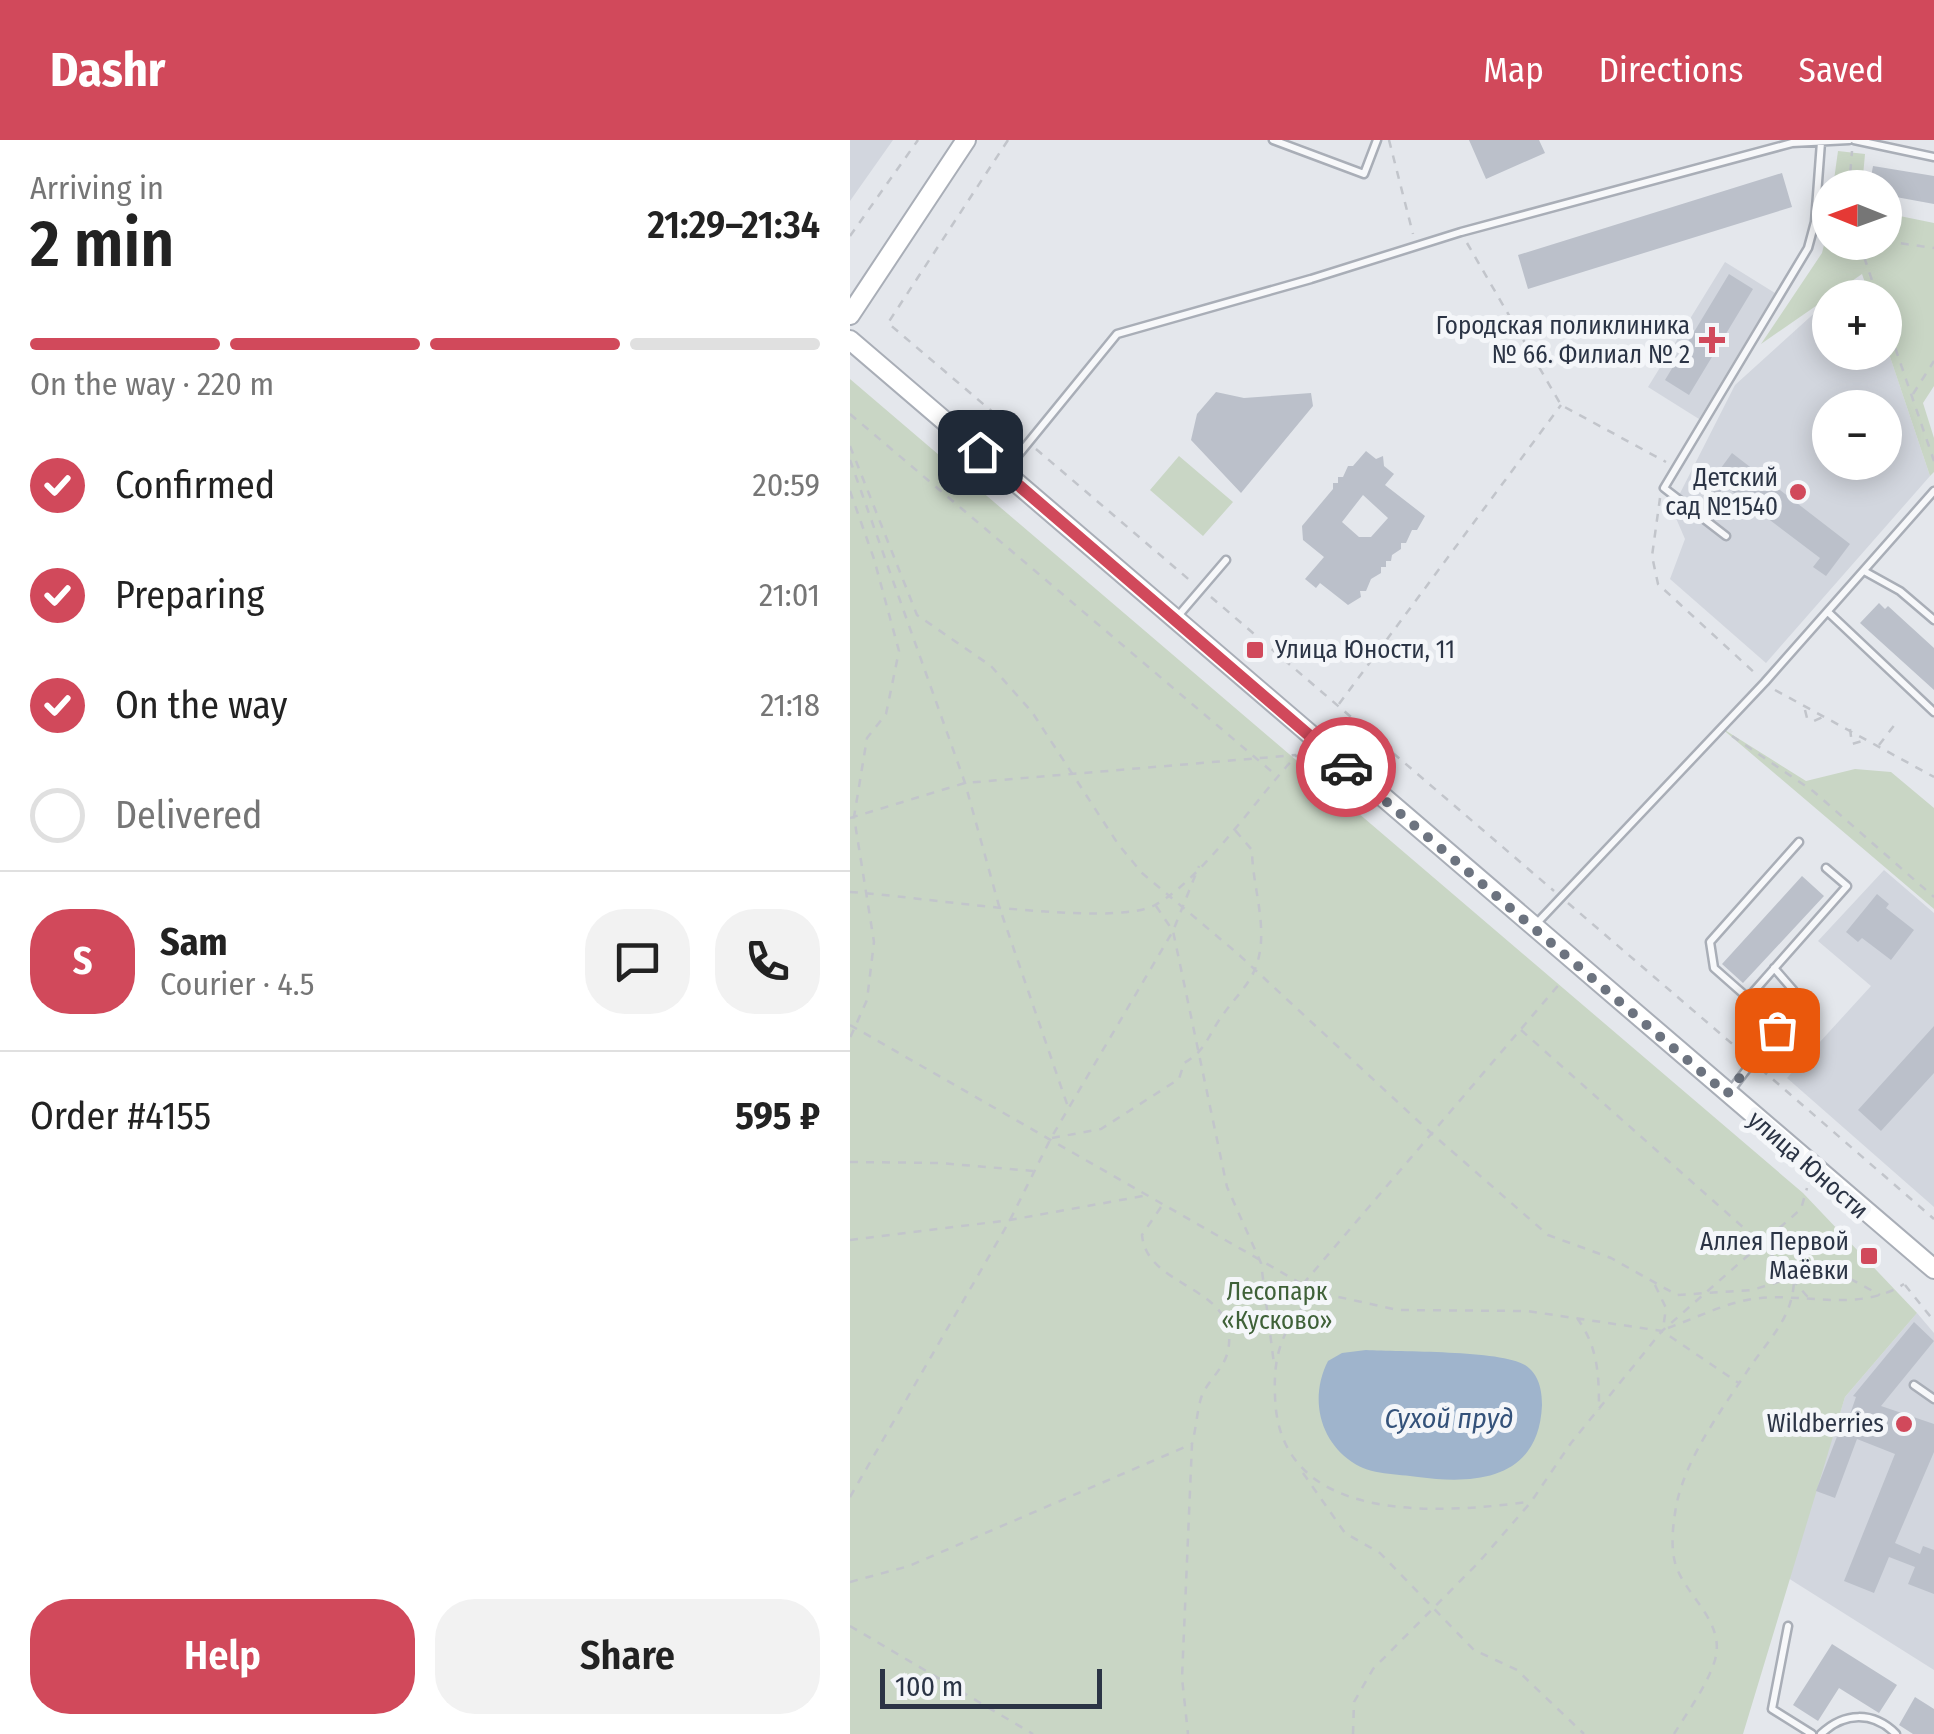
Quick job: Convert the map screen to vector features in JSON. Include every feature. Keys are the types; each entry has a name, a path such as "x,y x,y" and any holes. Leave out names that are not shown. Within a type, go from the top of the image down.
{"main road":[{"path":"850,316 966,140"},
{"name":"улица Юности","path":"850,340 1934,1269"},
{"name":"улица Юности","path":"1903,1246 1934,1284"}],"lane":[{"path":"1273,140 1364,174 1377,140"},
{"path":"1004,472 1117,334 1311,280 1460,232 1792,143 1852,140 1934,157"},
{"path":"1726,536 1664,488 1808,248 1815,222 1821,142"},
{"path":"1533,928 1765,682 1934,492"},
{"path":"1175,620 1226,560"},
{"path":"1864,571 1900,591 1934,620"},
{"path":"1828,612 1934,712"},
{"path":"1799,842 1710,942 1714,968 1748,998 1847,886 1826,868"},
{"path":"1727,1094 1794,1006 1794,991 1774,968"},
{"path":"1914,1385 1934,1399"},
{"path":"1788,1626 1772,1709 1812,1734"},
{"path":"1821,1734 1833,1722 1854,1716 1876,1718 1896,1734"}],"path":[{"path":"850,236 918,140"},
{"path":"1008,140 888,324 1338,705 1934,1219"},
{"path":"1390,140 1416,245"},
{"path":"1850,170 1852,140"},
{"path":"1460,232 1561,404 1676,468"},
{"path":"1902,243 1934,248"},
{"path":"1912,396 1934,362"},
{"path":"1902,367 1934,462"},
{"path":"1338,705 1561,404"},
{"path":"850,414 1277,776"},
{"path":"850,446 918,615 991,666 1032,712 1118,844 1142,873 1548,1235 1611,1258 1677,1294 1752,1290 1808,1273 1845,1276 1880,1296"},
{"path":"850,460 965,783 999,906 1069,1110"},
{"path":"1664,488 1656,509 1652,556 1658,584 1765,682 1934,777"},
{"path":"850,491 874,559 899,651 886,714 867,738 852,818 874,942 867,1000 852,1026 850,1038"},
{"path":"1806,708 1807,718 1814,722 1824,716"},
{"path":"1878,745 1896,724"},
{"path":"1720,727 1813,791 1934,897"},
{"path":"1850,729 1852,744 1867,739"},
{"path":"850,892 1115,914 1155,905 1199,866 1297,755 965,783 852,818"},
{"path":"1051,1138 1101,1129 1179,1080 1184,1063 1200,1054 1218,1020 1254,971 1260,944 1261,906 1252,875 1252,850 1233,828"},
{"path":"850,1497 1010,1220 1051,1138 1173,931 1199,866"},
{"path":"1155,905 1173,931 1227,1187 1262,1263 1274,1364 1276,1422 1302,1471 1345,1534 1380,1553 1474,1650 1517,1670 1584,1734"},
{"path":"1302,1285 1562,981"},
{"path":"852,1026 1316,1292 1398,1310 1527,1311 1662,1331 1740,1384"},
{"path":"1521,1029 1764,1245 1812,1302"},
{"path":"850,1162 940,1163 1035,1172"},
{"path":"1353,1734 1354,1702 1373,1669 1531,1502 1571,1443 1662,1331 1801,1209 1807,1188"},
{"path":"850,1240 1010,1220 1144,1195"},
{"path":"1162,1206 1142,1236 1145,1256 1169,1276 1210,1300 1226,1323 1228,1352 1202,1394 1192,1444 1182,1678 1188,1734"},
{"path":"1674,1734 1715,1659 1716,1641 1711,1620 1676,1568 1672,1548 1677,1502 1690,1466 1789,1314 1794,1300 1794,1278"},
{"path":"1662,1331 1744,1300 1812,1302 1880,1296 1904,1284 1934,1321"},
{"path":"1655,1285 1666,1308 1662,1331"},
{"path":"1274,1364 1290,1321 1316,1292"},
{"path":"1576,1318 1591,1338 1599,1368 1599,1411"},
{"path":"850,1582 908,1566 1192,1444"},
{"path":"1302,1471 1332,1492 1372,1503 1474,1509 1531,1502"},
{"path":"850,1626 1032,1734"}],"shaded area":[{"path":"850,140 893,140 850,201"},
{"name":"Городская поликлиника № 66. Филиал № 2","path":"1725,262 1775,293 1699,419 1648,387"},
{"name":"Детский сад №1540","path":"1812,315 1812,370 1894,370 1901,390 1812,390 1812,480 1902,480 1902,393 1930,476 1766,663 1670,579 1685,539 1672,509 1735,385"},
{"path":"1884,870 1934,913 1934,1207 1787,1078 1871,986 1818,941"},
{"path":"1917,1313 1934,1333 1934,1670 1788,1578 1845,1397"}],"green space":[{"path":"1838,151 1865,154 1864,170 1835,170"},
{"path":"1902,216 1934,223 1934,386 1923,403 1934,438 1934,472 1930,476 1894,370 1902,370 1902,280 1864,280 1862,274 1853,280 1812,280 1812,309 1761,344 1817,260 1902,260"},
{"name":"Лесопарк «Кусково»","path":"850,379 1803,1193 1917,1313 1845,1397 1743,1734 850,1734"},
{"path":"1179,456 1233,502 1203,536 1150,490"},
{"path":"1720,727 1806,781 1855,769 1891,772 1934,808 1934,909"}],"water":[{"name":"Сухой пруд","path":"1366,1350 1473,1354 1525,1365 1537,1378 1542,1399 1538,1430 1530,1449 1501,1472 1462,1480 1384,1473 1352,1462 1325,1429 1320,1416 1319,1388 1328,1361 1342,1353"}],"building":[{"path":"1469,140 1539,140 1545,153 1486,179"},
{"path":"1902,171 1934,176 1934,204 1902,198"},
{"path":"1782,173 1792,207 1528,289 1518,255"},
{"path":"1729,274 1753,289 1689,395 1665,380"},
{"path":"1216,392 1244,398 1311,393 1313,406 1241,493 1191,440 1197,414"},
{"path":"1366,451 1376,459 1383,456 1384,466 1394,474 1385,485 1425,516 1391,561 1386,561 1386,567 1381,567 1381,573 1371,579 1366,591 1360,591 1361,597 1348,605 1320,583 1316,588 1305,579 1324,557 1303,540 1302,526 1333,489 1333,483 1338,483 1338,477","holes":["1363,495 1388,518 1371,537 1359,537 1342,522"]},
{"path":"1732,453 1850,544 1826,576 1813,567 1820,558 1725,486 1718,495 1707,487"},
{"path":"1879,603 1885,609 1888,606 1934,648 1934,690 1860,623"},
{"path":"1802,876 1824,896 1743,983 1722,964"},
{"path":"1877,894 1889,904 1886,908 1914,930 1891,960 1862,938 1858,942 1846,932"},
{"path":"1934,1026 1934,1073 1881,1131 1858,1110"},
{"path":"1914,1322 1934,1341 1881,1406 1934,1424 1934,1452 1895,1543 1920,1554 1923,1546 1934,1550 1934,1594 1908,1584 1915,1567 1889,1557 1874,1593 1844,1581 1895,1454 1857,1439 1835,1498 1816,1491 1843,1421 1847,1423 1856,1397 1853,1396"},
{"path":"1832,1644 1897,1685 1879,1713 1839,1688 1818,1721 1793,1705"},
{"path":"1915,1697 1934,1709 1934,1734 1913,1734 1899,1725"}],"way so far":[{"path":"1346,767 1727,1094 1777,1030"}],"place":[{"name":"Городская поликлиника № 66. Филиал № 2","path":"1712,340"},
{"name":"Детский сад №1540","path":"1798,492"},
{"name":"Улица Юности, 11","path":"1255,650"},
{"name":"Аллея Первой Маёвки","path":"1869,1256"},
{"name":"Wildberries","path":"1904,1424"}],"route":[{"path":"980,452 1346,767"}]}
